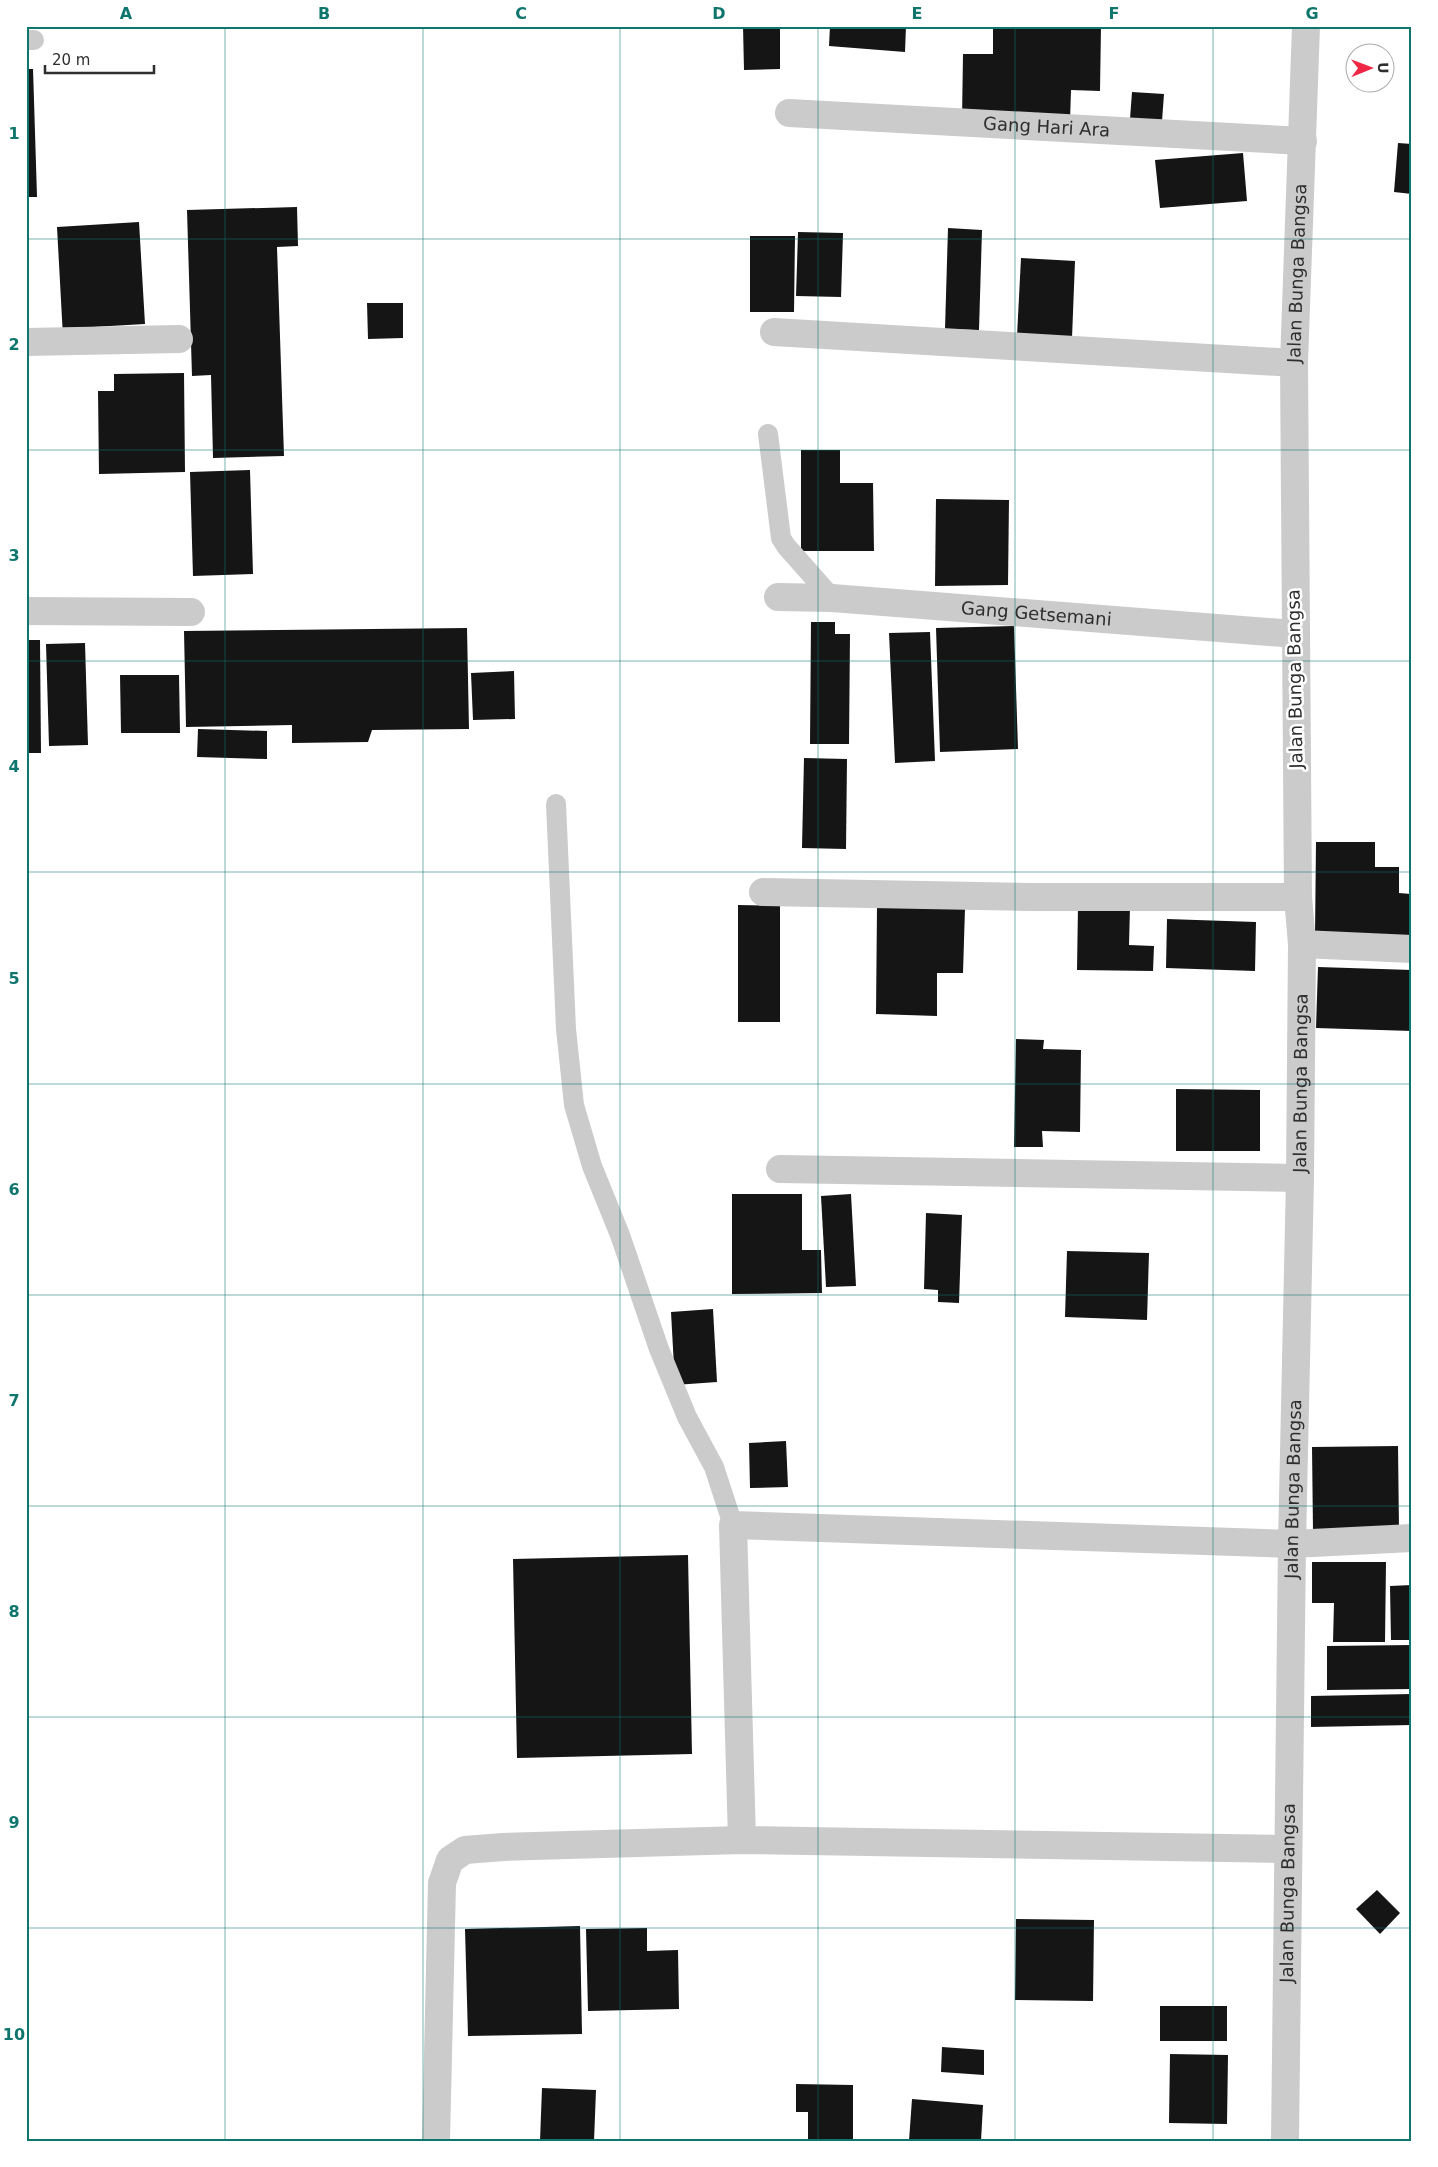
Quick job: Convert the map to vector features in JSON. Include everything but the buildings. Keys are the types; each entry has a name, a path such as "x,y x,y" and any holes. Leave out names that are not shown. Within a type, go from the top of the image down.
{"street":[{"name":"Jalan Bunga Bangsa","path":"1285,2141 1302,944 1298,897 1294,634 1294,362 1306,26"},
{"name":"Gang Hari Ara","path":"789,114 1303,141"},
{"path":"774,332 1294,362"},
{"path":"26,342 179,339"},
{"name":"Gang Getsemani","path":"778,597 832,598 1294,634"},
{"path":"26,611 191,612"},
{"path":"763,892 1030,897 1298,897"},
{"path":"1302,944 1412,949"},
{"path":"780,1169 1300,1178"},
{"path":"742,1840 733,1525 1292,1544 1412,1538"},
{"path":"436,2141 442,1884 450,1860 465,1850 502,1847 742,1840 1288,1849"}],"lane":[{"path":"768,434 781,538 832,598"},
{"path":"556,804 566,1029 574,1105 592,1166 620,1235 658,1350 687,1417 714,1468 733,1525"}]}
